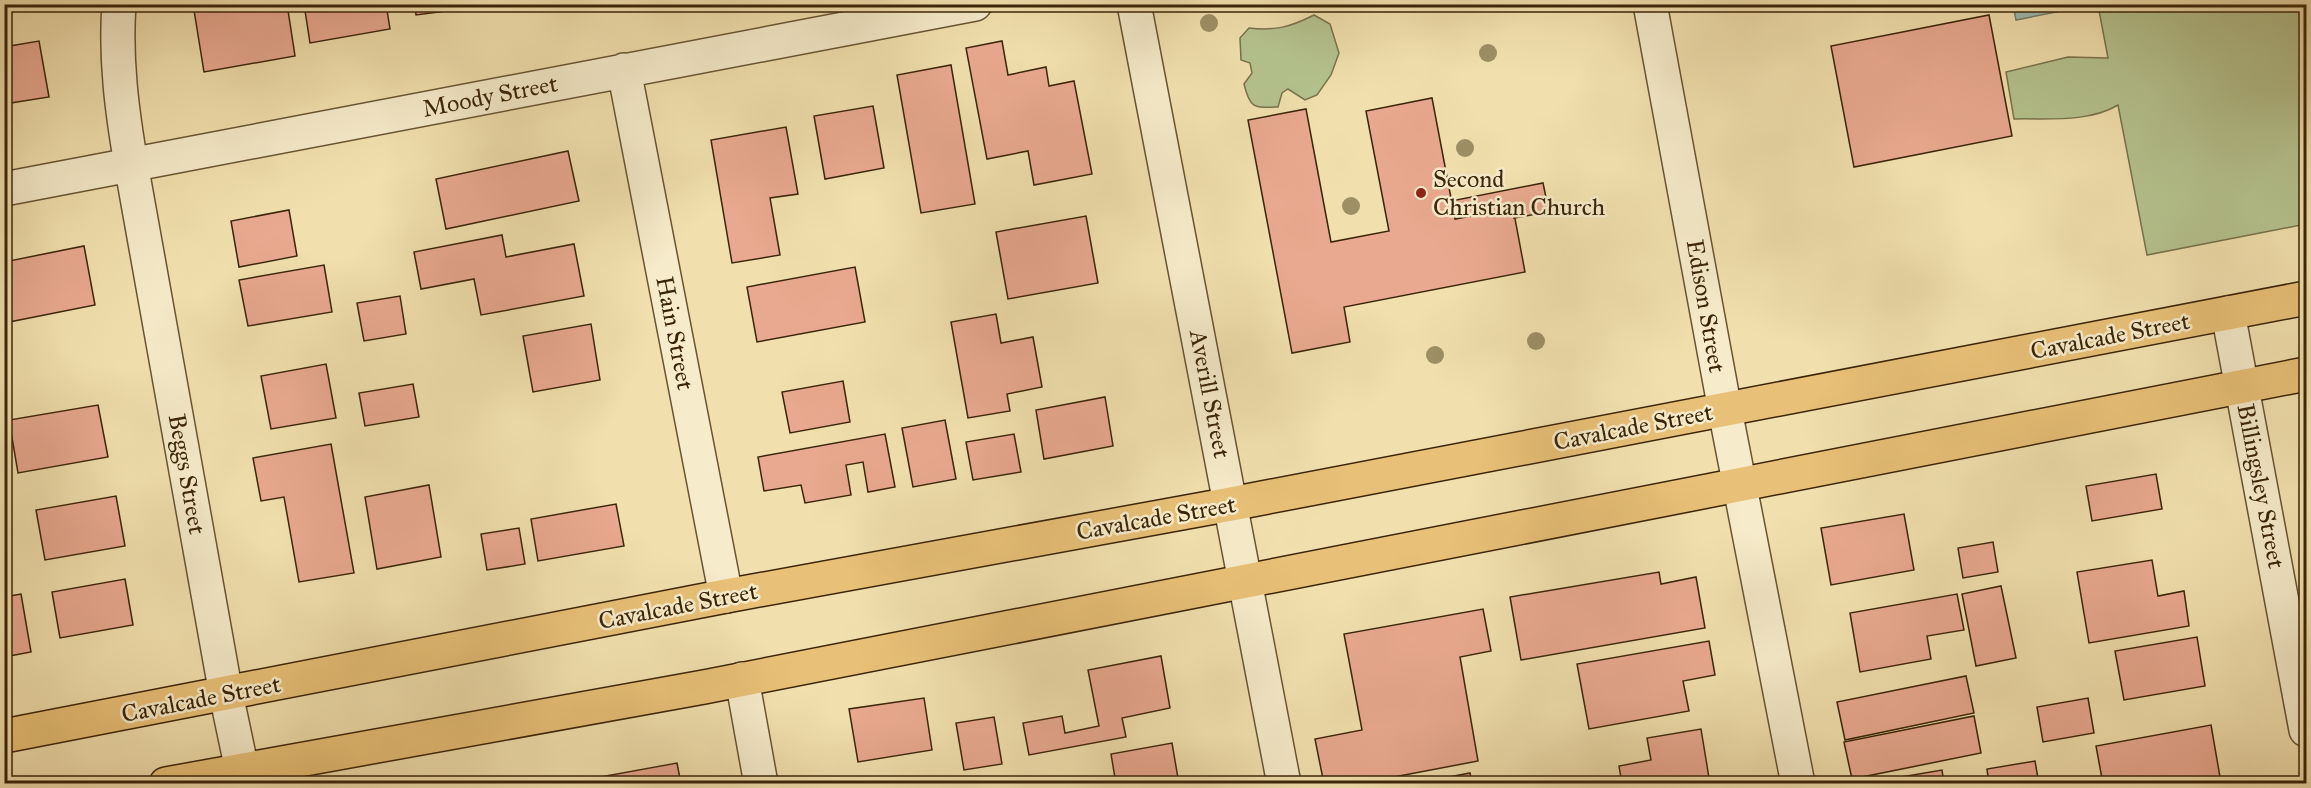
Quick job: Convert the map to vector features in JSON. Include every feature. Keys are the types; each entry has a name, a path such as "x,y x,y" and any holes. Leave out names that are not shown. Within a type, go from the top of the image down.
{"main road":[{"name":"Cavalcade Street","path":"4,736 726,596 1231,504 2307,298"},
{"path":"166,783 243,776 2307,375"}],"street":[{"name":"Beggs Street","path":"119,4 117,38 121,100 131,164 226,694 243,776"},
{"name":"Moody Street","path":"4,189 975,4"},
{"name":"Averill Street","path":"1134,4 1284,783"},
{"name":"Edison Street","path":"1650,4 1739,485 1798,783"},
{"name":"Hain Street","path":"624,70 726,596"},
{"name":"Billingsley Street","path":"2228,313 2307,730"},
{"path":"742,679 761,783"}],"green space":[{"path":"2098,5 2306,5 2306,224 2147,255 2118,105 2094,115 2081,117 2014,119 2006,72 2068,57 2108,58"},
{"path":"1314,15 1330,24 1339,53 1331,75 1317,95 1305,100 1288,89 1282,93 1278,107 1258,107 1251,103 1244,84 1252,73 1250,63 1241,60 1240,38 1249,28 1283,27"}],"shaded area":[{"path":"2013,5 2072,5 2072,9 2016,20"}],"building":[{"path":"193,4 287,4 295,56 204,72"},
{"path":"304,4 386,4 390,29 310,43"},
{"path":"415,4 492,4 492,5 416,15"},
{"path":"1989,15 2012,136 1854,167 1831,46"},
{"path":"39,41 49,97 4,104 4,47"},
{"path":"1002,41 1008,75 1046,67 1049,86 1074,81 1092,174 1034,185 1028,151 987,159 966,48"},
{"path":"951,65 975,204 921,213 897,75"},
{"path":"1432,98 1455,219 1513,208 1525,272 1344,307 1350,342 1292,353 1248,120 1306,109 1331,242 1389,231 1366,111"},
{"path":"873,106 884,168 825,179 814,116"},
{"path":"786,127 798,194 770,198 780,255 732,263 711,140"},
{"path":"568,151 579,201 446,229 436,179"},
{"path":"1543,183 1549,212 1514,218 1513,208 1455,219 1451,201"},
{"path":"289,210 297,256 239,267 231,221"},
{"path":"1086,216 1098,283 1008,299 996,232"},
{"path":"502,235 506,257 574,244 584,296 481,315 474,279 421,289 414,252"},
{"path":"84,246 95,305 4,323 4,262"},
{"path":"324,265 332,312 248,326 239,280"},
{"path":"855,267 865,322 757,342 747,287"},
{"path":"400,296 406,334 364,341 357,303"},
{"path":"996,314 1001,343 1033,337 1042,387 1007,394 1010,411 968,418 951,322"},
{"path":"591,324 600,380 533,392 523,336"},
{"path":"326,364 336,418 271,429 261,376"},
{"path":"843,381 850,422 790,433 782,392"},
{"path":"413,384 419,417 365,426 359,393"},
{"path":"1105,397 1113,446 1044,459 1036,410"},
{"path":"98,405 108,457 18,473 9,420"},
{"path":"945,420 956,479 913,487 902,428"},
{"path":"885,434 895,487 868,492 863,462 846,465 851,495 805,503 801,485 764,491 758,457"},
{"path":"1014,434 1021,472 973,480 966,442"},
{"path":"331,444 354,573 299,582 284,497 261,501 253,458"},
{"path":"2156,474 2162,509 2092,521 2086,486"},
{"path":"429,485 441,557 377,569 365,497"},
{"path":"116,496 125,546 45,560 36,510"},
{"path":"616,504 624,546 538,561 531,519"},
{"path":"1904,514 1914,570 1831,585 1821,528"},
{"path":"519,528 525,564 487,570 481,534"},
{"path":"1993,542 1998,572 1963,578 1958,548"},
{"path":"2152,560 2158,596 2184,591 2189,626 2089,643 2077,572"},
{"path":"1659,572 1661,584 1696,577 1705,628 1521,660 1510,597"},
{"path":"125,579 133,625 60,638 52,592"},
{"path":"2001,586 2016,658 1976,666 1962,594"},
{"path":"21,594 31,652 4,657 4,597"},
{"path":"1957,594 1964,630 1927,636 1931,659 1860,672 1850,613"},
{"path":"1483,609 1491,651 1460,657 1478,761 1357,784 1324,784 1315,739 1362,730 1344,634"},
{"path":"2197,637 2205,686 2124,700 2115,651"},
{"path":"1709,641 1715,675 1683,681 1689,711 1589,729 1577,664"},
{"path":"1161,656 1170,708 1122,718 1126,737 1029,755 1023,723 1062,716 1065,733 1099,726 1088,670"},
{"path":"1966,676 1974,713 1845,740 1837,702"},
{"path":"924,698 932,750 858,762 849,709"},
{"path":"2088,698 2094,733 2043,742 2037,707"},
{"path":"1974,716 1981,753 1852,779 1844,742"},
{"path":"994,717 1002,764 964,770 956,723"},
{"path":"2211,725 2220,777 2182,784 2103,784 2096,746"},
{"path":"1701,729 1710,784 1622,784 1619,766 1651,760 1647,738"},
{"path":"1172,743 1179,784 1116,784 1111,754"},
{"path":"2035,761 2039,784 1989,784 1987,769"},
{"path":"677,763 681,784 601,784 600,777"},
{"path":"1942,770 1944,784 1872,784 1872,782"},
{"path":"1470,773 1472,784 1413,784"}],"place":[{"name":"Second Christian Church","path":"1421,193"}]}
